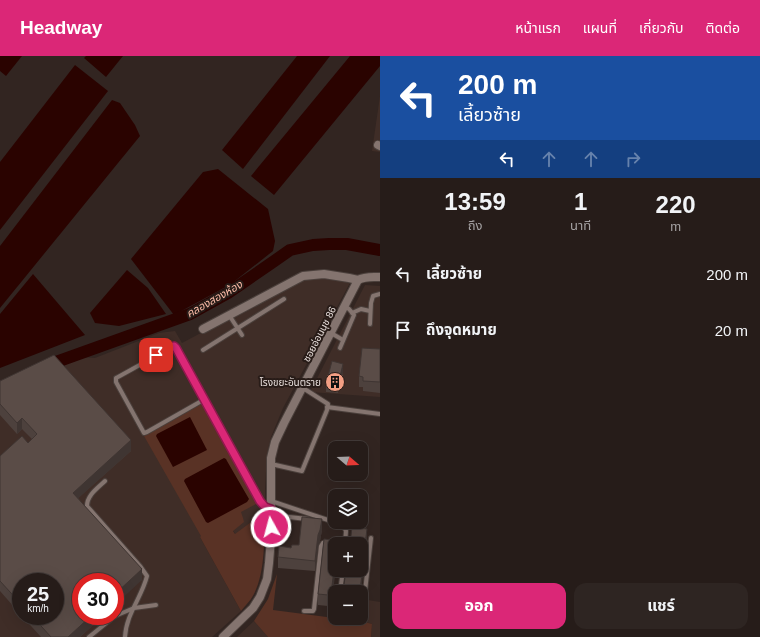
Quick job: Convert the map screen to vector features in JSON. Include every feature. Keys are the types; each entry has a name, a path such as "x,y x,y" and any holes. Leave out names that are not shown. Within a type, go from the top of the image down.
{"street":[{"path":"203,329 303,276 324,274 358,280 369,276 380,278"},
{"name":"ซอยอ่อนนุช 86","path":"223,637 253,608 260,597 267,579 271,545 271,464 275,442 358,280"}],"lane":[{"path":"370,324 370,311 373,296 380,294"},
{"path":"203,350 284,300"},
{"path":"340,348 354,315 350,309 344,306"},
{"path":"352,313 361,309 370,311"},
{"path":"229,315 242,335"},
{"path":"330,333 343,340"},
{"path":"205,399 144,433 116,382 116,378 174,346 205,399 260,501 265,507 319,516 343,525 346,531 345,537"},
{"path":"271,464 302,471 328,404 302,387"},
{"path":"327,407 380,414"},
{"path":"105,481 91,495 87,506 147,576 145,584 128,620 125,637"},
{"path":"271,508 299,519 310,519 319,516"},
{"path":"368,564 371,538"},
{"path":"304,611 313,611 314,609 322,546 326,542 328,542"},
{"path":"124,612 134,608 156,604"},
{"path":"89,637 104,625"}],"shaded area":[{"path":"0,56 22,56 6,76 0,71"},
{"path":"86,56 123,56 106,77 84,58"},
{"path":"297,56 330,56 243,169 222,150"},
{"path":"350,56 380,56 380,66 274,195 251,176"},
{"path":"75,65 108,91 0,230 0,162"},
{"path":"380,96 380,152 372,151"},
{"path":"112,100 120,103 135,125 140,136 0,308 0,246"},
{"path":"218,169 268,209 275,241 273,251 231,284 174,315 131,259 203,172"},
{"path":"127,270 148,288 166,314 119,326 95,323 90,313"},
{"path":"33,274 85,335 0,368 0,314"},
{"path":"320,277 351,281 283,408 271,437 267,454 265,512 236,535 227,521 200,537 241,611 212,637 0,637 0,395 82,357 95,358 159,333 175,331 182,343 303,279"},
{"path":"365,285 380,286 380,397 310,392"},
{"path":"203,403 258,503 241,512 244,522 233,531 235,534 265,512 262,569 256,590 241,611 200,537 201,536 144,436"},
{"path":"190,417 207,450 173,467 156,436 157,434"},
{"path":"224,458 249,499 247,502 208,523 206,522 184,481 185,479"},
{"path":"277,574 273,610 328,617 328,625 368,625 368,623 372,624 371,637 268,637 254,621 268,599"},
{"path":"368,600 380,602 380,637 371,637 372,624 368,623"},
{"path":"254,621 268,637 237,637"}],"building":[{"path":"362,348 380,349 380,382 363,381 363,377 359,376"},
{"path":"54,355 131,440 73,493 142,569 124,586 124,573 72,573 72,625 81,625 68,637 51,637 40,625 64,625 64,573 12,573 12,594 0,581 0,456 22,436 28,443 37,434 22,418 17,423 0,404 0,381"},
{"path":"332,361 343,364 338,385 326,384"},
{"path":"302,517 322,519 318,535 315,561 278,557 279,546 291,548 292,545 299,545"},
{"path":"352,529 367,529 366,537 351,537"},
{"path":"324,539 328,540 328,577 333,577 332,585 328,585 328,595 318,594"},
{"path":"345,577 362,577 361,585 344,585"}],"waterway":[{"name":"คลองสองห้อง","path":"45,366 190,314 228,293 290,250 313,245 329,244 347,244 380,250"}],"place":[{"name":"โรงขยะอันตราย","path":"335,382"}],"route":[{"path":"156,355 170,347 174,346 176,348 260,501 265,507 271,509 271,527"}]}
